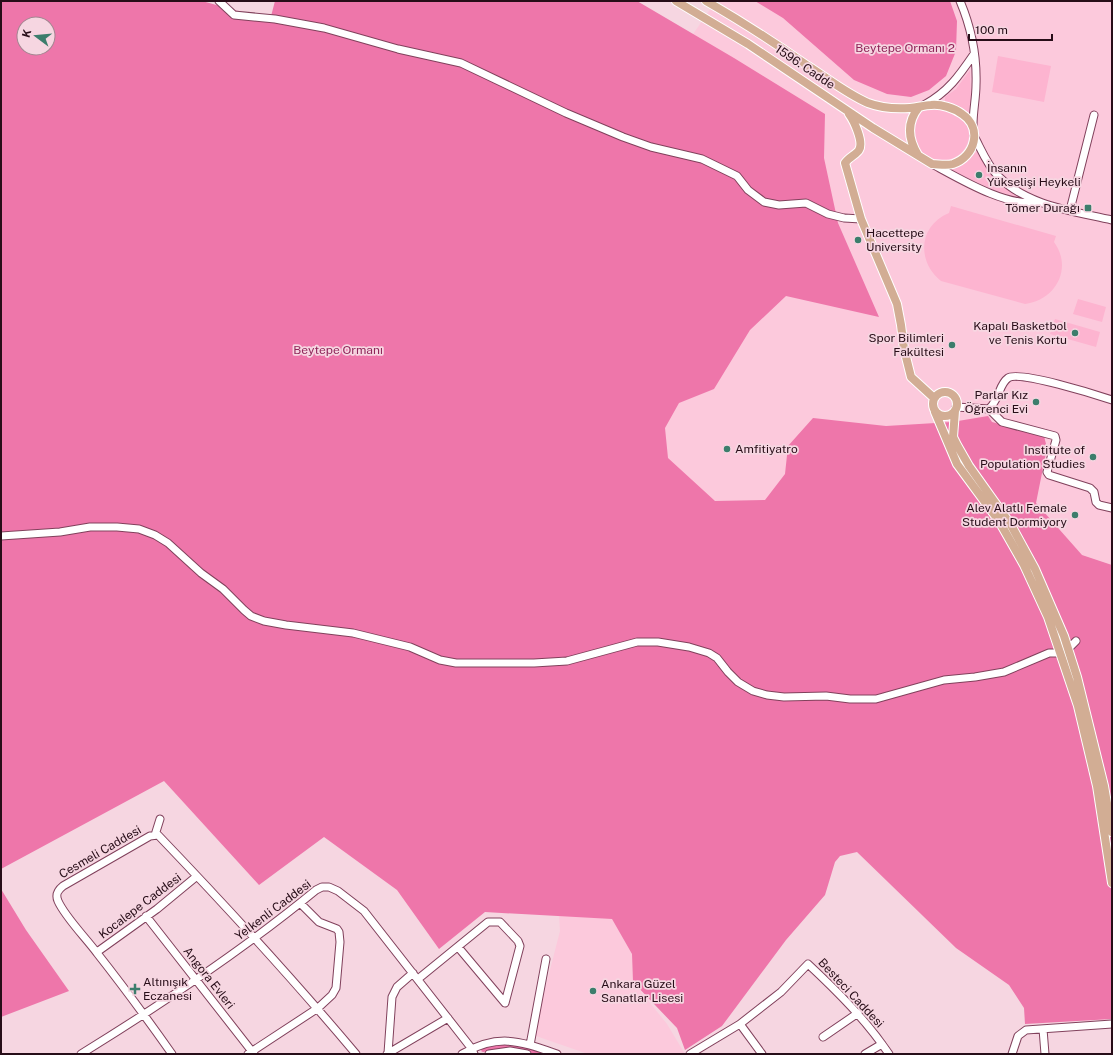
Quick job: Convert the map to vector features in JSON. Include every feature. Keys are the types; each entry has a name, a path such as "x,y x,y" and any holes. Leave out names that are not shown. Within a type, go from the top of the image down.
{"main road":[{"name":"1596. Cadde","path":"676,1 748,44 878,131 932,164 948,165 961,160 971,148 974,136 973,125 963,114 937,105 910,108 879,106 866,102 845,90 756,31 706,1"},
{"path":"918,156 911,141 909,130 912,118 919,107"},
{"path":"847,110 854,122 860,143 859,150 849,157 845,163 861,219 897,304 904,349 911,377 934,398"},
{"path":"1112,832 1104,786 1077,677 1067,645 1032,563 1011,525 969,466 953,437 956,399 951,393 939,392 934,398 932,406 957,464 999,521 1024,565 1048,617 1078,706 1097,786 1112,883"},
{"path":"935,412 944,416 952,414 956,409"}],"street":[{"path":"219,1 234,15 275,19 324,28 398,49 460,63 566,113 623,137 651,147 702,159 737,176 748,190 764,202 779,205 806,203 828,214 844,218 861,219"},
{"path":"960,1 969,26 974,54 976,85 973,125"},
{"path":"919,107 943,94 974,54"},
{"path":"1070,210 1094,115"},
{"name":"1596. Cadde","path":"974,136 988,162 998,175 1014,189 1040,202 1112,220"},
{"name":"1596. Cadde","path":"932,164 976,187 1010,200 1040,202"},
{"path":"989,409 996,400 1003,383 1008,377 1012,376 1031,378 1076,388 1112,400"},
{"path":"956,409 989,409 1002,422 1055,436 1056,440 1047,472 1049,475 1090,488 1094,492 1096,502 1099,505 1112,508"},
{"path":"1,536 60,532 90,527 139,529 155,535 168,543 191,564 223,589 244,610 252,616 264,621 353,634 410,647 440,660 456,663 534,663 567,661 636,642 658,642 689,647 709,653 717,658 738,682 753,690 768,695 784,697 826,696 850,699 876,698 944,680 1004,672 1049,653 1060,653 1067,645"},
{"path":"1049,653 1057,644 1067,645"},
{"path":"155,835 160,819"},
{"name":"Cesmeli Caddesi","path":"172,1054 145,1015 71,920 58,901 56,894 58,889 150,836 155,835 158,835 254,938 318,1008 356,1054"},
{"name":"Kocalepe Caddesi","path":"97,952 197,876"},
{"name":"Yelkenli Caddesi","path":"81,1054 145,1015 196,980 322,887 329,887 338,891 364,911 416,976"},
{"path":"252,1053 318,1008 332,995 336,988 340,942 339,932 337,929 319,922 300,903"},
{"name":"Angora Evleri","path":"146,916 252,1053"},
{"path":"387,1054 392,997 397,987 416,976 458,947 488,922 493,921 500,922 518,941 520,946 520,953 505,1003 458,947"},
{"path":"530,1045 546,959"},
{"name":"Besteci Caddesi","path":"740,1024 781,992 808,964 858,1013 871,1028 889,1054"},
{"path":"416,976 473,1051"},
{"path":"823,1037 858,1013"},
{"path":"387,1054 448,1018"},
{"path":"690,1054 740,1024 762,1054"},
{"path":"1012,1054 1018,1036 1026,1030 1112,1024"},
{"path":"1043,1029 1045,1054"},
{"path":"462,1054 473,1051 488,1043 513,1040 557,1054"},
{"path":"865,1054 882,1044"},
{"path":"489,1054 510,1051 527,1054"}],"shaded area":[{"name":"Hacettepe University","path":"716,1 1112,1 1112,565 1082,555 749,539 553,394 657,86"},
{"path":"998,56 1051,66 1044,102 992,92"},
{"path":"970,70 971,102 968,115 963,110 945,102 945,97 956,89"},
{"path":"935,108 961,118 969,128 969,137 965,149 956,157 944,160 932,158 922,152 915,142 913,129 920,112"},
{"path":"978,151 995,179 1008,189 1023,197 1022,198 996,191 950,170 966,162"},
{"path":"951,206 1056,236 1054,242 1062,262 1058,281 1053,289 1036,301 1025,304 941,281 927,264 924,244 932,226 939,219 949,213"},
{"path":"1078,299 1106,307 1102,322 1073,314"},
{"name":"Kapalı Basketbol ve Tenis Kortu","path":"1055,319 1100,332 1096,347 1050,334"},
{"name":"Ankara Güzel Sanatlar Lisesi","path":"559,915 612,919 632,954 633,982 667,1024 685,1054 588,1054 536,1036 542,1001 560,931"}],"green space":[{"name":"Beytepe Ormanı","path":"1,1 202,1 270,20 275,1 637,1 825,114 824,158 838,223 879,317 786,296 750,330 714,389 679,403 665,428 668,458 715,501 765,500 785,474 788,446 813,418 886,426 952,422 988,416 992,422 1044,436 1047,448 1036,503 1082,555 1112,565 1112,1019 1025,1024 1024,1008 1009,985 956,948 857,852 840,856 835,862 825,895 786,940 722,1026 685,1050 677,1028 633,982 632,954 612,919 485,912 439,949 397,890 324,837 259,885 164,781 1,869"},
{"name":"Beytepe Ormanı 2","path":"755,1 950,1 957,21 956,51 946,76 929,90 911,97 887,94 854,80 783,18"},
{"path":"1,889 26,930 69,991 1,1017"},
{"path":"509,1043 549,1054 535,1054 512,1048 481,1051 483,1048"}],"place":[{"name":"İnsanın Yükselişi Heykeli","path":"979,175"},
{"name":"Tömer Durağı","path":"1088,208"},
{"name":"Hacettepe University","path":"858,240"},
{"name":"Kapalı Basketbol ve Tenis Kortu","path":"1075,333"},
{"name":"Spor Bilimleri Fakültesi","path":"952,345"},
{"name":"Parlar Kız Öğrenci Evi","path":"1036,402"},
{"name":"Amfitiyatro","path":"727,449"},
{"name":"Institute of Population Studies","path":"1093,457"},
{"name":"Alev Alatlı Female Student Dormiyory","path":"1075,515"},
{"name":"Altınışık Eczanesi","path":"135,989"},
{"name":"Ankara Güzel Sanatlar Lisesi","path":"593,991"}]}
